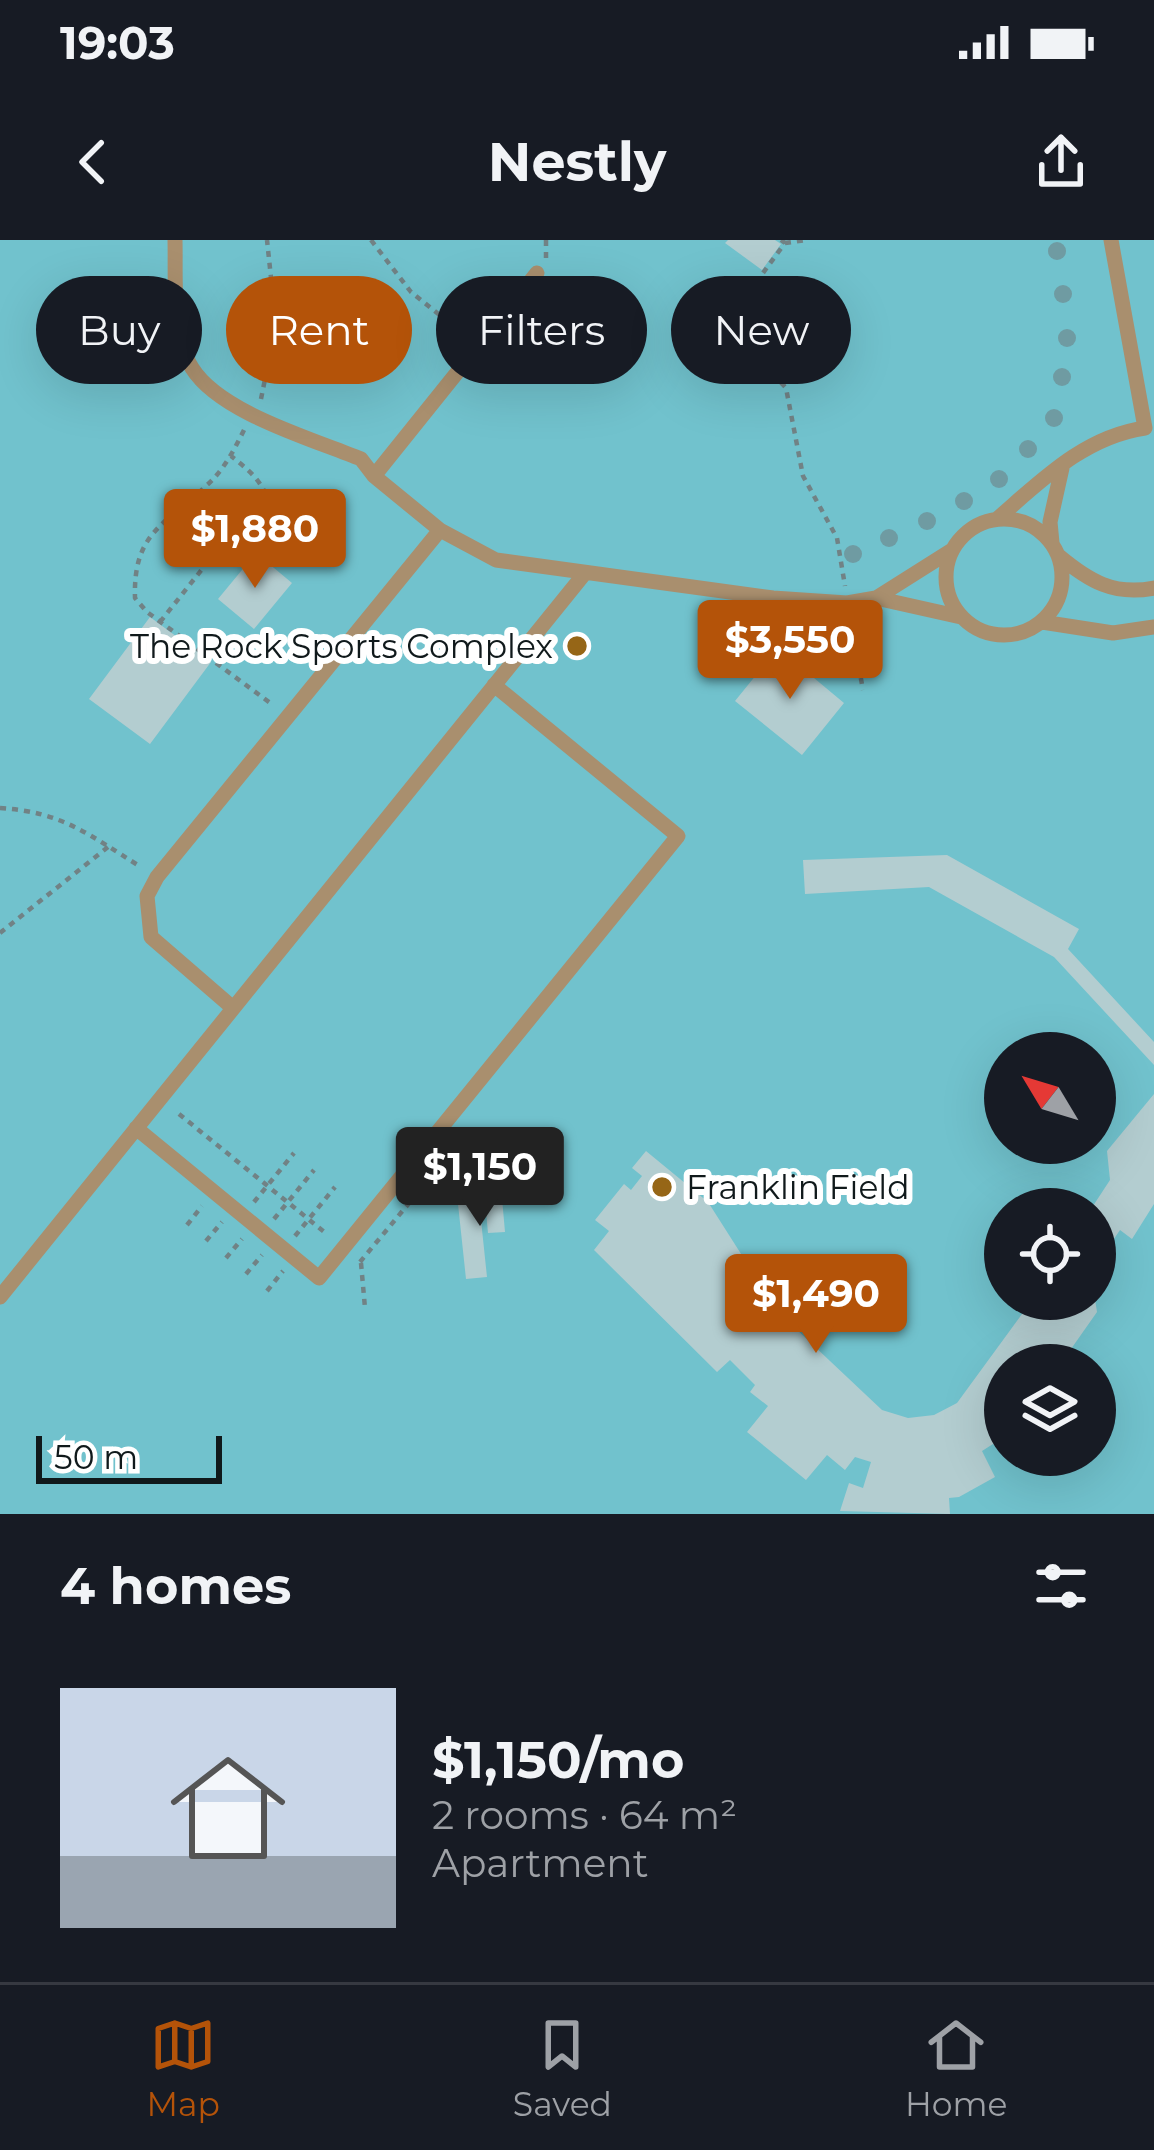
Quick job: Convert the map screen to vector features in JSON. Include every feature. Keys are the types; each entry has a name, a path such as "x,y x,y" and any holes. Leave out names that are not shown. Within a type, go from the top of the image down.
{"lane":[{"path":"175,240 178,314 191,366 216,394 361,458 374,476 440,530 496,560 816,603 876,598 961,617 992,634 1009,636 1042,622 1113,633 1154,627"},
{"path":"876,598 952,550 963,535 997,519 1041,478 1102,438 1145,428 1111,240"},
{"path":"374,476 537,273"},
{"path":"1042,622 1060,592 1050,522 1062,468"},
{"path":"997,519 1018,520 1099,585 1119,590 1154,588"},
{"path":"233,1008 151,937 147,896 157,877 440,530"},
{"path":"952,550 946,585 961,617"},
{"path":"0,1297 585,573"},
{"path":"136,1128 319,1278 678,836 494,685"}],"path":[{"path":"267,240 276,325 265,392 231,456 210,483 159,524 139,551 135,598 160,622 287,715"},
{"path":"371,240 411,292 436,312"},
{"path":"806,240 783,242 760,278 775,376 786,388 803,476 837,538 845,586"},
{"path":"160,622 219,548 251,538 270,519 270,500 263,487 231,456"},
{"path":"850,620 863,690"},
{"path":"0,808 41,811 72,822 157,877"},
{"path":"0,933 108,847"},
{"path":"179,1114 361,1262"},
{"path":"243,1216 294,1153"},
{"path":"263,1232 314,1170"},
{"path":"284,1250 334,1186"},
{"path":"365,1308 361,1262 410,1202 451,1197"}],"shaded area":[{"name":"The Rock Sports Complex","path":"0,240 1154,240 1154,1514 0,1514"}],"building":[{"path":"725,243 781,244 762,270"},
{"path":"256,553 292,583 254,629 218,599"},
{"path":"150,617 211,662 150,744 89,699"},
{"path":"778,648 844,703 802,755 735,701"},
{"path":"947,855 1079,929 1068,949 1154,1042 1154,1065 1054,957 929,887 805,894 803,860"},
{"path":"1154,1094 1154,1204 1132,1239 1120,1230 1116,1236 1116,1188 1105,1188 1110,1180 1108,1164 1116,1164 1116,1140"},
{"name":"Franklin Field","path":"646,1151 708,1202 778,1312 882,1410 908,1418 934,1415 957,1403 984,1366 984,1476 995,1477 949,1498 950,1514 840,1511 849,1483 863,1488 871,1462 855,1457 845,1470 827,1455 806,1480 747,1432 768,1406 750,1392 755,1385 730,1360 717,1372 594,1250 609,1231 595,1220 624,1184 631,1190 642,1176 632,1168"},
{"path":"501,1187 505,1232 488,1233 485,1201 479,1201 487,1277 466,1279 458,1204 475,1202 474,1190"},
{"name":"Franklin Field","path":"1018,1320 1091,1320 1075,1344 1000,1344"}],"place":[{"name":"The Rock Sports Complex","path":"577,646"},
{"name":"Franklin Field","path":"662,1187"}]}
